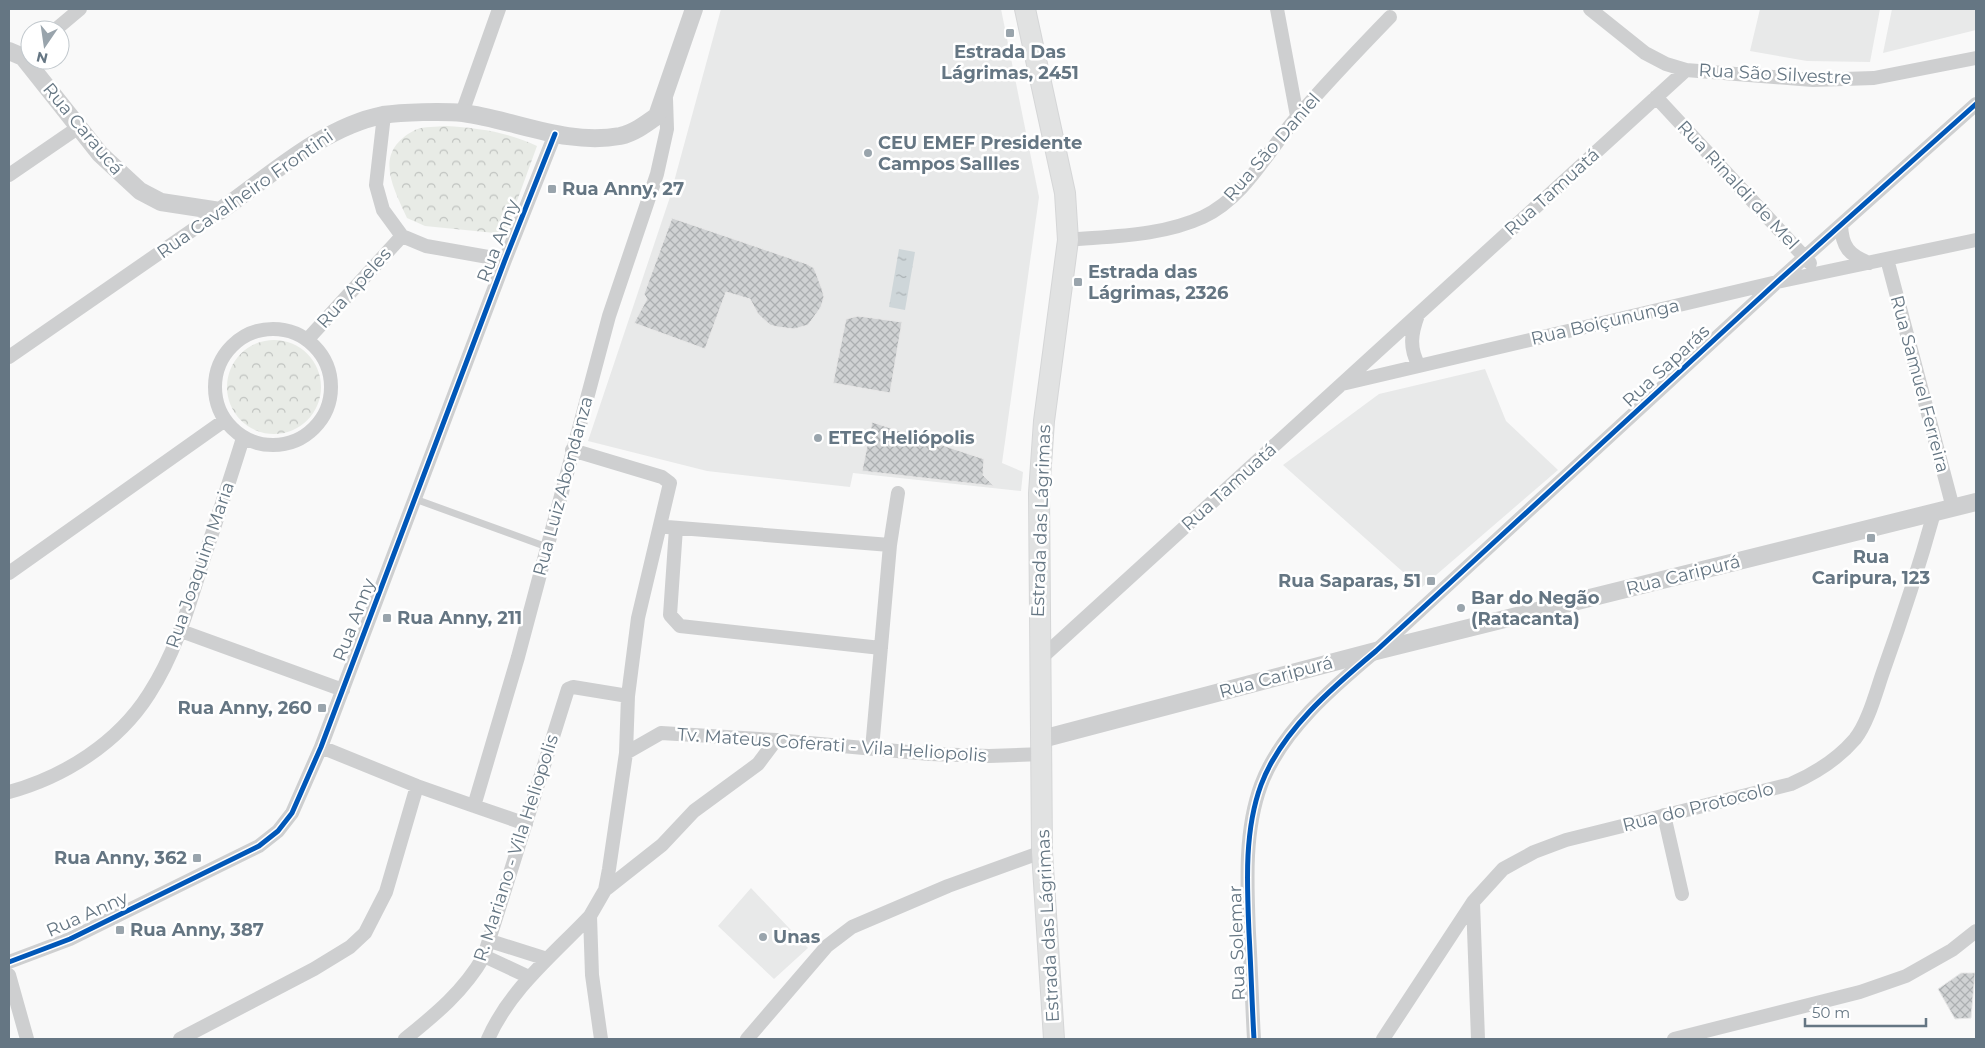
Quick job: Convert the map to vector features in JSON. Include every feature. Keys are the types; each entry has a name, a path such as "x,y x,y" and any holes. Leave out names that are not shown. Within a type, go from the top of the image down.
{"main road":[{"name":"Estrada das Lágrimas","path":"1025,9 1065,193 1068,240 1044,420 1038,493 1042,852 1054,1039"}],"street":[{"path":"67,20 80,9"},
{"path":"462,113 500,9"},
{"name":"Rua Luiz Abondanza","path":"474,806 518,656 609,316 663,150 667,129 666,93 694,9"},
{"path":"1277,9 1297,116"},
{"name":"Rua São Silvestre","path":"1590,9 1646,53 1666,64 1686,70 1813,80 1874,78 1976,58"},
{"name":"Rua São Daniel","path":"1068,240 1126,236 1173,227 1204,216 1231,200 1297,116 1390,17"},
{"name":"Rua Caraucá","path":"34,70 100,154 140,191 161,202 220,211"},
{"name":"Rua Tamuatá","path":"1039,660 1686,70"},
{"name":"Rua Cavalheiro Frontini","path":"9,358 332,132 384,115 462,113 555,134 586,138 621,136 657,116 666,93"},
{"name":"Rua Rinaldi de Mel","path":"1656,97 1819,273"},
{"name":"Rua Saparás","path":"1376,651 1777,282 1976,104"},
{"path":"384,115 376,185 383,210 402,236 426,246 505,260"},
{"path":"9,175 80,127"},
{"name":"Rua Anny","path":"9,962 70,939 259,846 278,831 292,813 321,747 505,260 555,134"},
{"path":"1840,225 1844,246 1850,254 1869,263"},
{"name":"Rua Apeles","path":"307,340 402,236"},
{"name":"Rua Boiçununga","path":"1342,384 1777,282 1976,240"},
{"name":"Rua Samuel Ferreira","path":"1887,259 1953,508"},
{"path":"1418,314 1411,344 1412,354 1419,366"},
{"path":"272,329 291,332 307,340 321,354 329,372 331,392 327,410 316,427 300,439 282,445 262,445 243,438 224,420 217,404 214,386 217,369 226,353 238,340 255,332 272,329"},
{"path":"9,573 224,420"},
{"name":"Rua Joaquim Maria","path":"9,792 70,767 98,748 127,722 149,694 181,631 243,438"},
{"path":"488,1039 500,1017 530,976 590,916 605,890 626,753 628,696 638,618 670,483 667,479 572,450"},
{"path":"872,749 890,545 898,492"},
{"name":"Rua Caripurá","path":"1042,746 1376,651 1976,502"},
{"name":"Rua do Protocolo","path":"1383,1039 1473,902 1503,869 1534,852 1566,840 1791,784 1817,773 1838,757 1857,737 1872,702 1913,586 1934,513"},
{"path":"661,526 890,545"},
{"path":"676,528 670,615 680,626 881,648"},
{"path":"181,631 342,690"},
{"name":"Rua Solemar","path":"1254,1039 1248,881 1252,817 1261,785 1276,756 1304,717 1334,686 1376,651"},
{"name":"R. Mariano - Vila Heliopolis","path":"405,1039 449,1003 471,979 484,956 568,689 573,687 628,696"},
{"name":"Tv. Mateus Coferati - Vila Heliopolis","path":"626,753 661,733 989,756 1042,746"},
{"path":"605,890 662,846 694,811 758,764 776,740"},
{"path":"321,747 417,786 526,824"},
{"path":"180,1039 314,969 350,948 364,933 386,892 417,786"},
{"path":"1664,815 1682,894"},
{"path":"747,1039 826,946 852,927 948,886 1042,852"},
{"path":"1473,902 1478,1039"},
{"path":"590,916 592,975 601,1039"},
{"path":"1674,1039 1860,992 1906,976 1952,950 1976,931"},
{"path":"490,941 547,959"},
{"path":"484,956 530,976"},
{"path":"9,975 27,1039"}],"lane":[{"path":"414,499 547,547"}],"shaded area":[{"path":"721,9 1001,9 1039,197 1002,463 1023,472 1021,491 853,473 850,487 707,471 588,441 669,200"},
{"path":"1760,9 1880,9 1870,62 1807,61 1750,51"},
{"path":"1892,9 1976,9 1976,30 1883,53"},
{"path":"1485,369 1506,421 1558,470 1421,588 1283,465 1379,394"},
{"name":"Unas","path":"751,888 808,948 774,979 718,926"}],"green space":[{"path":"446,126 493,132 515,137 537,146 505,234 425,226 407,218 392,181 390,159 394,148 402,139 415,130 426,127"},
{"path":"274,340 292,344 307,354 317,369 321,387 317,405 307,420 292,430 274,434 256,430 241,420 231,405 227,387 231,369 241,354 256,344"}],"water":[{"path":"899,249 915,252 905,310 889,307"}],"building":[{"path":"672,218 814,268 824,297 821,307 808,325 794,329 778,327 770,325 758,314 750,299 726,292 705,349 634,323 647,299 644,294"},
{"path":"858,316 902,322 890,393 833,383 846,319"},
{"path":"872,422 984,459 983,475 994,486 862,471"},
{"path":"1961,973 1975,973 1971,1018 1955,1019 1938,989"}],"cycle path":[{"path":"1254,1039 1248,896 1249,839 1261,785 1281,746 1326,695 1777,282 1976,104"},
{"path":"9,962 70,939 259,846 278,831 292,813 321,747 505,260 555,134"}],"place":[{"name":"Estrada Das Lágrimas, 2451","path":"1010,33"},
{"name":"CEU EMEF Presidente Campos Sallles","path":"868,153"},
{"name":"Rua Anny, 27","path":"552,189"},
{"name":"Estrada das Lágrimas, 2326","path":"1078,282"},
{"name":"ETEC Heliópolis","path":"818,438"},
{"name":"Rua Caripura, 123","path":"1871,538"},
{"name":"Rua Saparas, 51","path":"1431,581"},
{"name":"Bar do Negão (Ratacanta)","path":"1461,608"},
{"name":"Rua Anny, 211","path":"387,618"},
{"name":"Rua Anny, 260","path":"322,708"},
{"name":"Rua Anny, 362","path":"197,858"},
{"name":"Rua Anny, 387","path":"120,930"},
{"name":"Unas","path":"763,937"}]}
